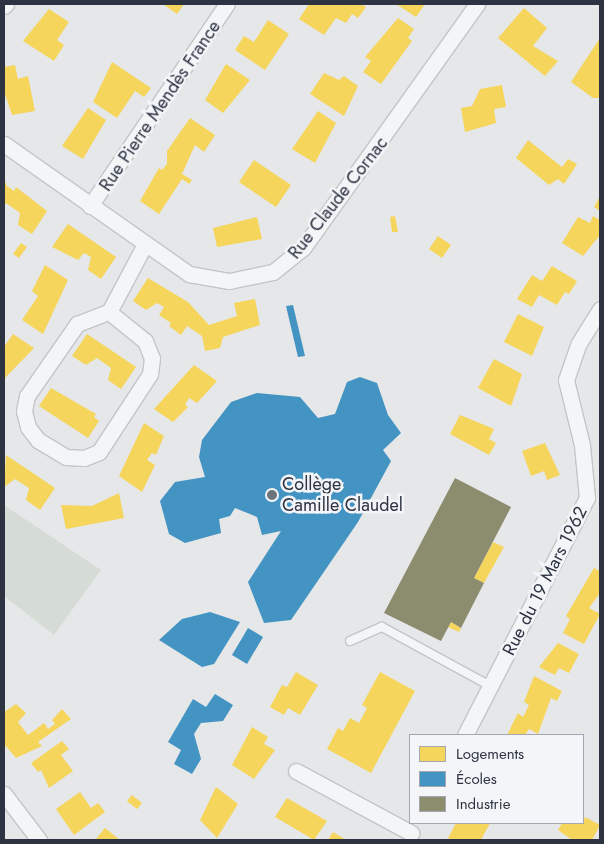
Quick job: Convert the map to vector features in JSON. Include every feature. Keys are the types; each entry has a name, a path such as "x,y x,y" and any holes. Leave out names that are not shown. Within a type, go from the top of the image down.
{"street":[{"name":"Rue Pierre Mendès France","path":"90,206 227,4"},
{"name":"Rue Claude Cornac","path":"4,144 144,246 208,280 264,274 289,263 410,104 477,4"},
{"path":"108,312 145,341 152,358 150,374 99,452 84,458 66,457 38,440 28,427 24,411 27,396 77,324 108,312 144,246"},
{"name":"Rue du 19 Mars 1962","path":"466,734 492,687 588,498 595,489 566,380 578,343 600,309"},
{"path":"296,771 411,832"},
{"path":"4,794 39,840"}],"lane":[{"path":"350,641 382,627 492,687"}],"shaded area":[{"path":"4,505 101,570 54,635 4,596"}],"building: Logements":[{"path":"163,4 184,4 177,14"},
{"path":"309,4 361,4 366,7 358,18 352,14 346,23 336,18 324,35 299,19"},
{"path":"396,4 425,4 416,17"},
{"path":"524,8 547,28 533,46 558,61 545,76 498,38"},
{"path":"49,9 69,22 57,40 64,45 54,61 23,41"},
{"path":"398,18 414,29 408,38 412,41 381,84 363,72 371,61 365,57"},
{"path":"268,20 289,34 265,70 235,50 244,36 254,42"},
{"path":"600,38 600,98 593,98 571,82"},
{"path":"112,62 151,88 144,97 135,91 117,118 93,102"},
{"path":"226,64 250,80 223,113 205,100"},
{"path":"15,65 18,79 28,76 35,111 12,115 4,91 4,67"},
{"path":"324,73 339,80 344,76 358,86 344,116 310,94"},
{"path":"502,85 506,107 494,109 496,123 465,132 461,108 472,106 480,89"},
{"path":"88,108 106,120 83,159 62,146"},
{"path":"318,111 336,123 315,163 292,149"},
{"path":"190,118 215,135 204,152 195,145 182,174 192,180 189,184 182,179 159,214 140,201 159,168 162,170 167,164 167,151"},
{"path":"528,140 562,167 568,159 577,164 564,184 558,179 549,185 516,158"},
{"path":"254,160 291,185 276,207 239,182"},
{"path":"4,179 7,186 14,191 16,187 47,211 32,234 18,225 20,213 6,203 4,207"},
{"path":"600,196 600,211 594,207"},
{"path":"395,216 398,232 392,232 390,217"},
{"path":"593,216 600,220 600,235 583,256 562,243 578,217 590,223"},
{"path":"257,217 262,239 217,247 213,228"},
{"path":"68,224 116,257 101,279 88,270 91,257 84,253 78,260 52,247"},
{"path":"438,236 451,245 442,258 429,249"},
{"path":"21,243 27,247 19,258 13,254"},
{"path":"45,265 68,280 43,334 22,320 38,296 32,291"},
{"path":"552,266 577,281 569,294 565,292 557,305 539,295 532,307 517,299 532,275 542,281"},
{"path":"148,278 188,302 209,325 237,316 234,303 255,299 260,325 223,337 220,348 205,351 202,336 187,326 181,335 169,326 171,323 159,315 164,307 157,303 146,310 133,301"},
{"path":"518,314 544,327 532,356 504,342"},
{"path":"13,334 34,348 4,379 4,347"},
{"path":"87,334 136,367 121,389 108,380 111,368 97,358 86,365 72,356"},
{"path":"494,359 522,374 511,406 478,388"},
{"path":"194,365 217,381 197,403 189,398 185,405 188,407 173,422 154,409"},
{"path":"51,388 96,414 94,417 99,421 88,438 39,406"},
{"path":"460,415 494,429 489,439 496,443 489,455 450,434"},
{"path":"144,423 164,436 156,455 152,453 147,460 155,465 142,492 119,476"},
{"path":"545,443 560,475 547,480 544,471 531,476 522,451"},
{"path":"6,455 55,488 40,510 26,500 29,488 15,479 4,487"},
{"path":"119,493 124,518 66,529 61,505 92,506"},
{"path":"493,542 504,547 484,583 474,578"},
{"path":"594,568 600,571 600,593 589,608 600,614 584,644 563,633 570,619 566,616"},
{"path":"451,622 461,628 459,632 448,627"},
{"path":"558,643 579,654 569,673 559,668 555,675 539,667"},
{"path":"296,672 318,685 300,715 288,708 284,715 270,707 282,685 287,687"},
{"path":"380,672 415,691 371,773 327,749 338,728 343,731 350,718 359,723 367,708 362,705"},
{"path":"534,676 562,691 557,701 551,698 538,734 529,729 526,734 508,734 518,713 523,717 529,705 524,702"},
{"path":"16,704 26,713 18,722 28,735 44,723 48,729 55,724 52,720 62,709 71,719 38,742 42,746 16,758 4,744 4,712"},
{"path":"252,727 268,737 264,744 275,750 254,779 232,765"},
{"path":"62,741 69,749 61,755 73,771 49,788 41,770 38,772 31,763"},
{"path":"216,787 238,804 217,838 200,820"},
{"path":"80,792 91,808 98,803 105,812 74,835 56,809"},
{"path":"132,795 142,803 137,809 127,801"},
{"path":"287,798 327,821 314,840 275,817"},
{"path":"585,817 600,825 592,840 572,840 558,830 561,824 584,824"},
{"path":"455,824 489,824 481,840 452,840 448,838"},
{"path":"105,828 120,840 95,840"},
{"path":"333,832 346,840 328,840"}],"building: Écoles":[{"path":"293,305 305,356 298,357 286,306"},
{"path":"360,377 377,383 388,415 401,433 383,450 391,461 358,522 291,620 264,623 248,582 281,531 262,535 257,517 235,508 230,516 219,519 221,533 185,543 169,534 160,501 175,482 205,477 199,457 202,440 231,402 257,393 300,397 318,418 335,414 347,382"},
{"path":"210,612 240,622 214,664 202,667 159,640 182,619"},
{"path":"248,628 263,637 247,664 232,655"},
{"path":"215,694 233,705 223,721 201,723 194,734 201,759 192,774 174,764 181,750 168,742 193,699 206,707"}],"building: Industrie":[{"path":"455,478 511,507 474,578 484,583 461,628 451,622 441,641 384,613"}],"place":[{"name":"Collège Camille Claudel","path":"272,495"}]}
